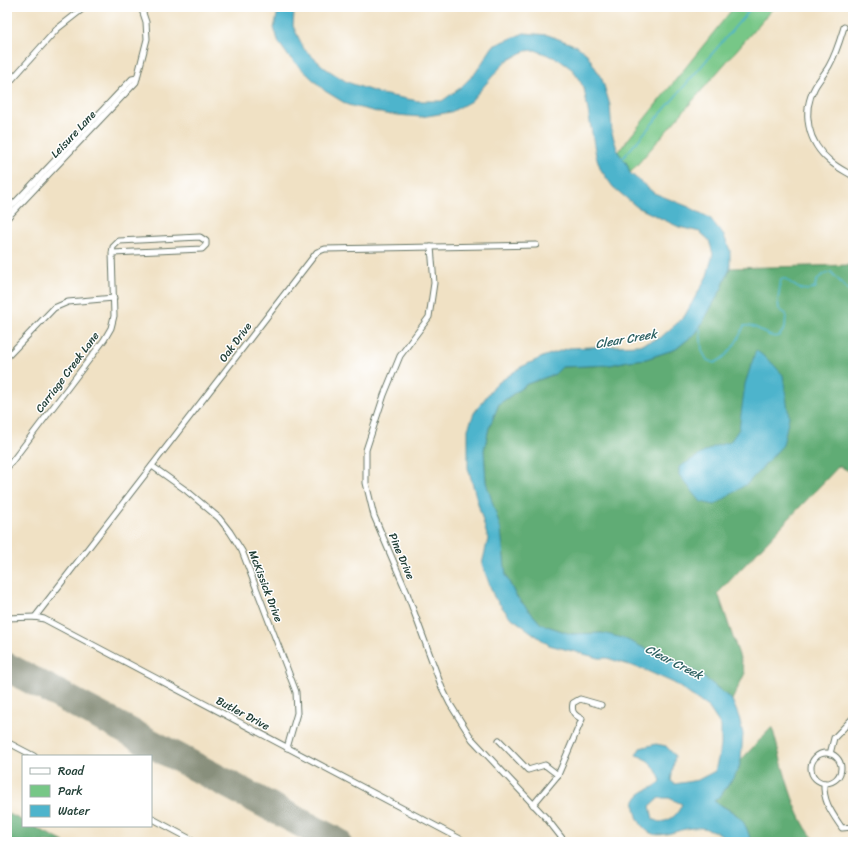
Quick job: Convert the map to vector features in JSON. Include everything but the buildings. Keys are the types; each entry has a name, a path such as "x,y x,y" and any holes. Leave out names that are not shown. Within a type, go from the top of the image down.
{"street":[{"path":"7,86 57,29 85,7"},
{"name":"Leisure Lane","path":"7,218 20,201 132,80 137,78 147,39 146,22 141,7"},
{"path":"844,27 839,45 829,66 814,88 808,107 808,123 815,143 821,153 830,162 853,176"},
{"name":"Leisure Lane","path":"7,211 20,201"},
{"path":"200,237 206,241 206,245 202,249 112,253 113,247 119,241 200,237"},
{"name":"Oak Drive","path":"35,617 318,252 325,249 536,245"},
{"name":"Pine Drive","path":"431,247 434,283 429,317 400,356 384,395 366,450 366,483 374,516 407,593 440,684 450,704 472,739 547,819 564,842"},
{"name":"Carriage Creek Lane","path":"7,468 104,340 113,322 114,298 112,253"},
{"path":"7,357 54,308 68,302 114,298"},
{"name":"McKissick Drive","path":"152,466 187,491 219,518 242,551 296,692 297,714 287,748"},
{"name":"Butler Drive","path":"7,618 35,617 44,619 466,842"},
{"path":"533,805 558,775 582,719 574,714 572,709 573,703 580,699 601,705"},
{"path":"830,754 834,738 853,718"},
{"path":"500,740 528,770 545,765 558,775"},
{"path":"7,742 32,755"},
{"path":"821,754 830,754 838,758 842,767 840,776 833,782 819,782 813,775 813,761 821,754"},
{"path":"824,783 826,806 842,828 853,827"},
{"path":"152,819 196,842"}],"green space":[{"path":"734,7 774,7 630,173 627,164 618,152"},
{"path":"850,265 853,341 853,473 839,466 718,593 745,673 732,700 709,681 683,664 602,633 571,634 541,624 516,596 506,576 502,546 486,482 484,450 489,428 499,404 527,384 555,374 562,367 610,365 646,359 676,349 697,332 721,290 730,268"},
{"path":"772,727 795,806 802,821 818,842 751,842 745,826 738,816 714,801 721,795 738,771 741,760"},
{"path":"7,813 22,820 22,827 35,827 64,842 7,842"}],"water":[{"name":"Clear Creek","path":"279,7 296,7 293,26 304,49 325,68 347,82 381,94 418,101 442,101 460,88 476,72 493,46 524,33 548,35 577,46 587,54 602,79 610,105 612,133 618,152 627,164 630,173 654,193 689,207 710,218 724,236 730,250 730,268 721,290 697,332 676,349 646,359 610,365 562,367 555,374 527,384 499,404 489,428 484,450 486,482 501,530 506,576 516,596 541,624 571,634 602,633 623,638 661,656 683,664 709,681 732,700 739,717 743,734 741,760 738,771 721,795 714,801 734,813 742,820 751,842 728,842 725,837 720,834 701,828 684,829 662,835 656,835 643,828 638,819 635,801 640,794 661,781 652,765 645,759 636,755 640,748 656,744 666,746 675,756 671,781 675,784 698,780 715,771 721,746 721,726 709,708 674,683 645,670 607,658 599,658 549,645 509,616 494,597 482,564 488,539 468,468 468,429 474,413 495,385 521,367 545,356 569,348 639,345 660,338 684,317 707,276 713,254 709,240 700,232 679,227 637,207 613,187 601,170 596,156 584,88 573,70 558,59 535,50 525,51 505,62 471,101 451,112 421,117 385,114 348,105 325,91 289,57 279,43 274,28","holes":["659,798 669,798 682,804 678,811 671,819 660,822 653,819 650,806"]},
{"path":"756,350 773,364 783,375 789,417 783,445 748,483 715,505 701,502 679,475 679,467 715,446 730,442 739,429 745,384"}],"waterway":[{"path":"622,159 752,7"},
{"path":"700,328 702,351 707,360 714,363 729,353 744,326 755,327 770,336 779,336 785,328 786,314 779,309 778,300 781,279 786,279 800,288 807,290 816,288 815,285 821,276 831,272 848,290"}],"runway":[{"path":"7,667 337,842"}]}
